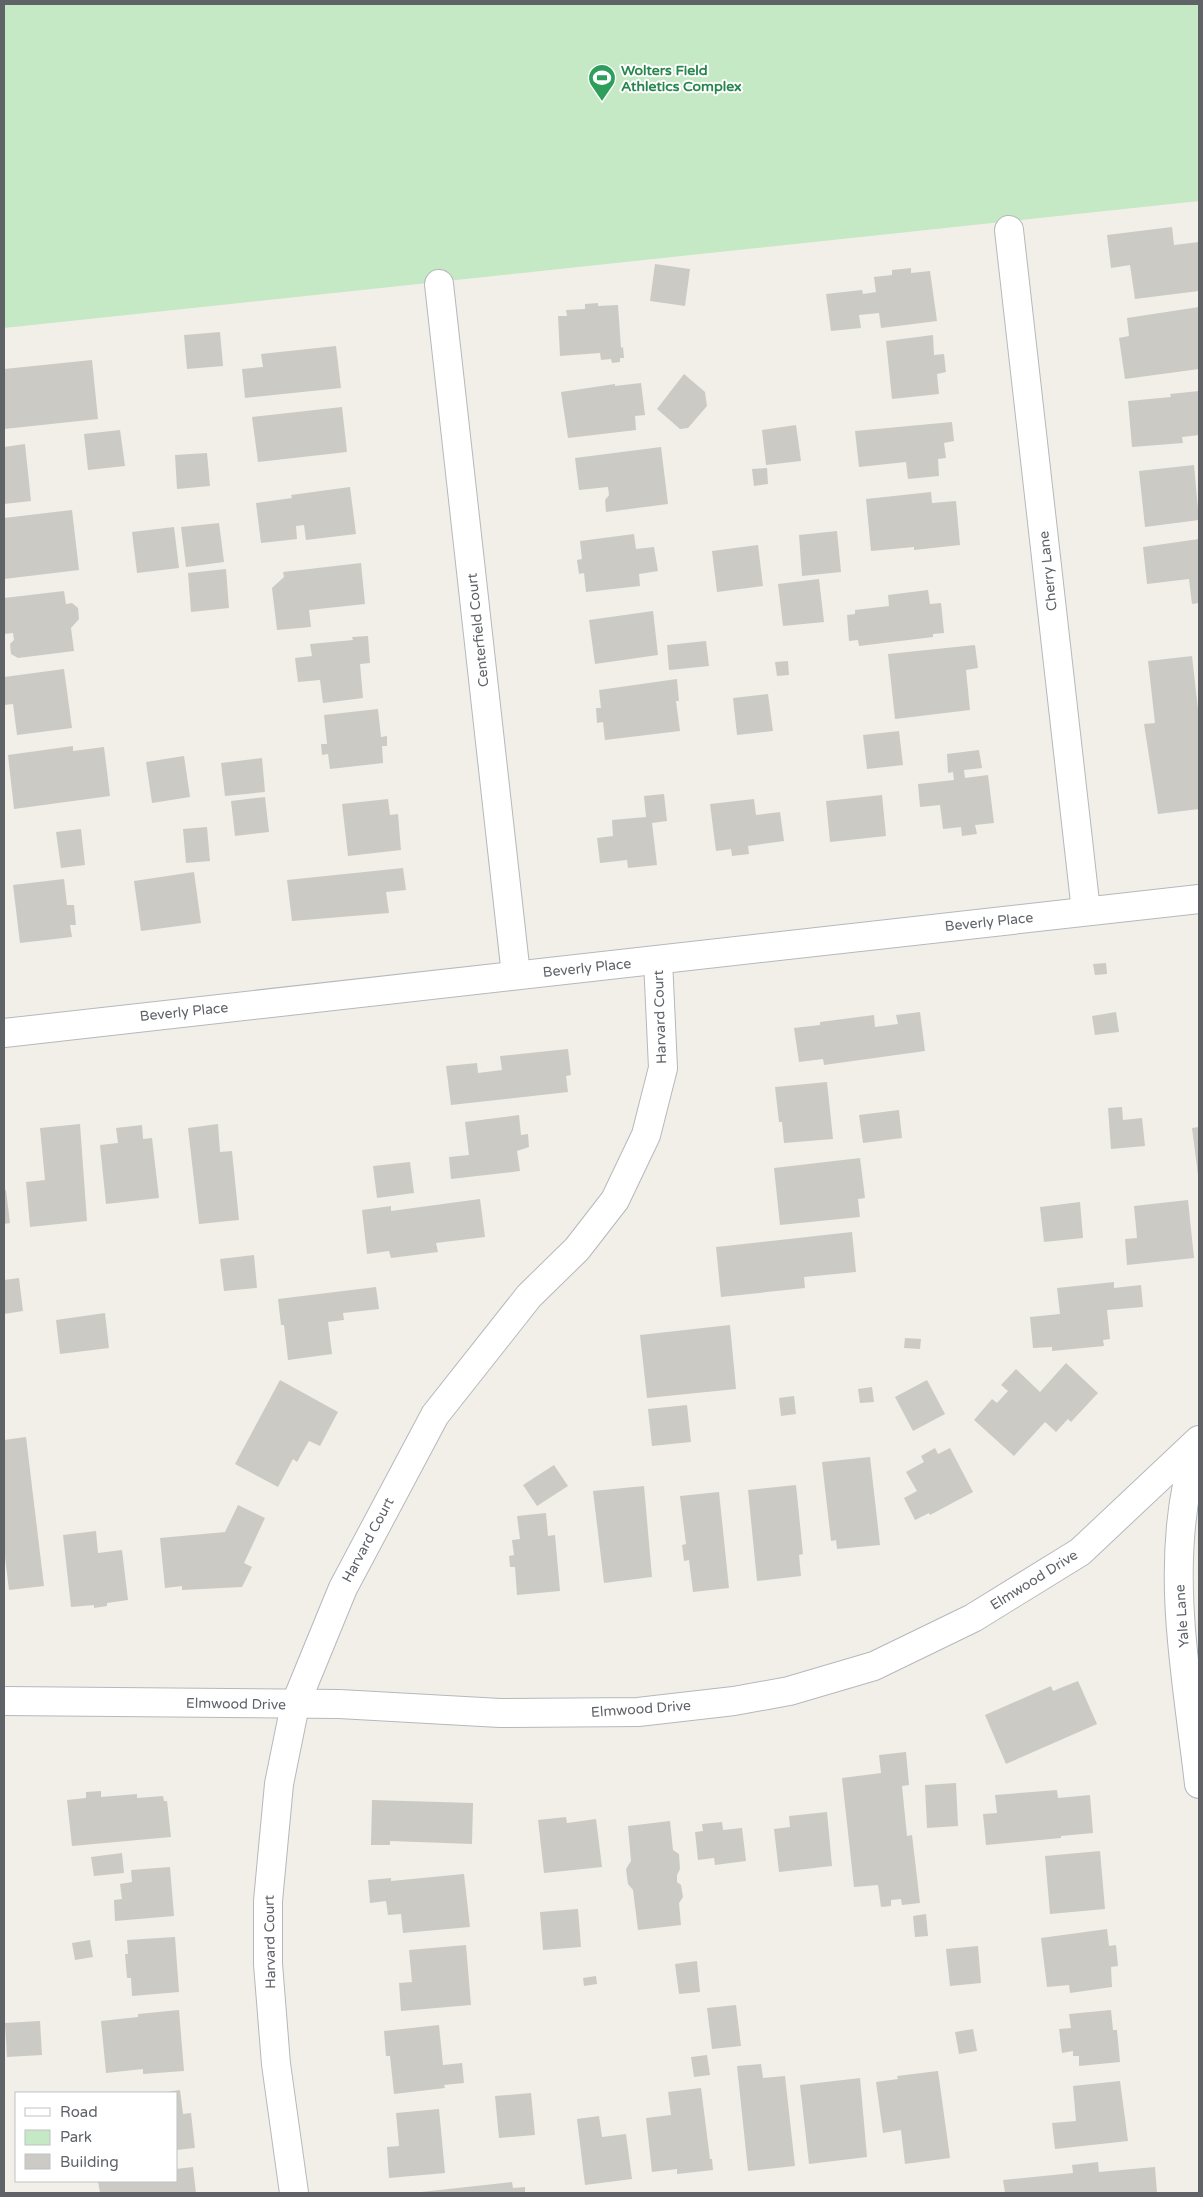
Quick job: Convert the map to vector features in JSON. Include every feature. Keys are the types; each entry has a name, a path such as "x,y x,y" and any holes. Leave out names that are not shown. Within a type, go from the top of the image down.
{"street":[{"name":"Cherry Lane","path":"1009,230 1086,911"},
{"name":"Centerfield Court","path":"439,284 516,975"},
{"name":"Beverly Place","path":"4,1033 1199,899"},
{"name":"Harvard Court","path":"294,2193 276,2064 268,1964 268,1901 278,1784 295,1705 343,1588 435,1416 529,1296 577,1249 615,1200 646,1135 663,1068 658,960"},
{"name":"Elmwood Drive","path":"4,1701 338,1704 500,1713 638,1712 734,1701 790,1691 874,1666 973,1618 1080,1552 1199,1440"},
{"name":"Yale Lane","path":"1199,1449 1187,1483 1180,1525 1178,1596 1199,1784"}],"green space":[{"name":"Wolters Field Athletics Complex","path":"4,4 1199,4 1199,201 4,328"}],"building":[{"path":"1172,227 1174,245 1199,242 1199,291 1135,299 1130,265 1111,268 1107,235"},
{"path":"655,264 690,269 685,306 650,301"},
{"path":"911,268 911,273 930,271 937,321 881,328 879,313 859,315 861,328 831,331 826,294 862,290 863,294 876,292 874,277 892,275 892,270"},
{"path":"598,303 598,306 618,305 621,348 623,347 624,358 620,358 620,362 612,363 611,359 601,360 600,353 560,356 558,316 567,316 566,310 585,309 585,304"},
{"path":"1199,307 1199,369 1125,379 1119,338 1129,336 1127,318"},
{"path":"220,332 223,366 187,369 184,335"},
{"path":"933,335 934,355 944,354 946,372 937,374 939,394 892,399 886,341"},
{"path":"336,346 341,388 245,398 242,369 263,367 261,354"},
{"path":"92,360 98,419 4,429 4,369"},
{"path":"684,374 705,392 707,406 688,428 680,429 657,409"},
{"path":"641,383 645,415 635,416 636,430 568,438 561,392 615,384 615,386"},
{"path":"1199,391 1199,435 1182,437 1183,443 1132,447 1128,401 1171,397 1170,394"},
{"path":"342,407 347,452 258,462 252,417"},
{"path":"952,422 954,441 944,443 946,458 938,459 939,476 908,479 906,462 859,467 855,431"},
{"path":"796,425 801,461 766,465 762,430"},
{"path":"120,430 125,466 88,470 84,434"},
{"path":"25,444 31,501 4,504 4,447"},
{"path":"661,447 668,504 606,512 605,500 609,495 608,487 579,490 575,458"},
{"path":"207,453 210,486 177,489 175,455"},
{"path":"1194,465 1199,520 1145,527 1139,471"},
{"path":"767,468 768,484 754,486 752,469"},
{"path":"350,487 356,534 306,540 304,525 296,526 297,539 261,543 256,503 292,498 291,495"},
{"path":"931,492 932,503 956,501 960,545 914,550 914,547 871,551 866,499"},
{"path":"72,510 79,570 4,579 4,518"},
{"path":"219,523 224,562 186,567 181,527"},
{"path":"174,527 179,568 137,573 132,532"},
{"path":"837,531 841,572 802,576 799,535"},
{"path":"634,534 636,549 654,547 658,571 639,574 640,586 586,592 584,573 579,574 577,560 582,559 580,541"},
{"path":"1199,539 1199,603 1192,604 1189,579 1147,584 1143,547"},
{"path":"758,545 763,586 717,592 712,551"},
{"path":"361,563 365,604 309,610 311,627 277,630 272,588 284,577 283,572"},
{"path":"226,569 229,608 191,612 188,573"},
{"path":"819,579 824,622 783,626 778,584"},
{"path":"928,590 930,604 941,603 944,633 933,634 933,637 859,646 858,640 849,641 847,615 855,614 855,610 889,606 888,595"},
{"path":"64,591 66,604 72,603 78,608 79,619 71,628 74,651 18,658 11,654 10,644 14,640 13,633 4,634 4,598"},
{"path":"653,611 658,655 595,664 589,620"},
{"path":"368,636 370,663 360,664 363,698 323,703 320,680 298,682 295,658 312,656 310,644 353,640 352,637"},
{"path":"706,641 709,666 669,670 667,645"},
{"path":"975,645 978,668 966,670 970,710 895,719 888,654"},
{"path":"1192,656 1199,718 1199,809 1158,814 1144,724 1155,723 1148,661"},
{"path":"788,661 789,675 777,676 775,662"},
{"path":"64,669 72,728 17,735 13,704 4,705 4,677"},
{"path":"677,679 679,701 676,701 680,731 605,740 603,722 597,723 596,708 601,708 599,690"},
{"path":"768,694 773,731 737,735 733,698"},
{"path":"378,709 381,737 387,736 387,746 382,746 383,763 330,769 328,754 322,755 321,744 327,744 324,715"},
{"path":"899,731 903,765 867,769 863,735"},
{"path":"73,746 73,751 104,747 110,796 14,809 8,755"},
{"path":"979,750 982,768 964,770 965,778 988,775 994,823 975,825 977,834 962,836 961,827 943,829 940,805 920,807 918,784 954,780 953,772 948,773 947,754"},
{"path":"184,756 190,797 152,803 146,762"},
{"path":"262,758 265,792 225,796 221,763"},
{"path":"664,794 667,821 652,823 657,865 628,868 627,860 600,863 597,838 613,836 612,820 646,817 644,796"},
{"path":"882,795 886,836 830,842 826,801"},
{"path":"265,797 269,832 235,836 231,801"},
{"path":"388,799 390,815 398,814 401,850 348,856 342,804"},
{"path":"754,799 756,815 780,812 784,841 748,846 749,854 732,856 731,849 716,851 710,804"},
{"path":"207,827 210,861 186,863 183,829"},
{"path":"81,829 85,865 61,868 56,832"},
{"path":"403,868 406,890 386,892 389,913 292,921 287,880"},
{"path":"194,872 201,923 141,931 134,881"},
{"path":"64,879 67,905 74,905 76,925 70,925 72,937 20,943 13,885"},
{"path":"1106,963 1107,974 1095,975 1093,964"},
{"path":"920,1012 925,1051 824,1065 823,1059 799,1062 794,1028 820,1025 820,1022 874,1015 875,1027 898,1024 896,1015"},
{"path":"1116,1012 1119,1032 1095,1035 1092,1016"},
{"path":"568,1049 571,1075 566,1076 568,1092 451,1105 446,1066 477,1063 478,1073 502,1070 500,1056"},
{"path":"827,1082 833,1139 784,1143 782,1122 779,1122 775,1087"},
{"path":"1122,1107 1123,1120 1142,1118 1145,1146 1111,1149 1108,1108"},
{"path":"899,1110 902,1138 863,1143 859,1115"},
{"path":"519,1115 521,1135 528,1134 529,1147 517,1151 520,1171 451,1179 449,1157 469,1155 465,1122"},
{"path":"80,1124 87,1221 30,1227 26,1182 45,1180 40,1128"},
{"path":"218,1124 220,1152 232,1151 239,1220 199,1224 188,1128"},
{"path":"142,1125 143,1139 152,1138 159,1198 106,1204 100,1145 118,1143 116,1128"},
{"path":"1199,1127 1199,1175 1198,1175 1192,1128"},
{"path":"860,1158 865,1198 858,1199 860,1217 780,1225 774,1168"},
{"path":"410,1162 414,1193 377,1198 373,1166"},
{"path":"6,1190 10,1223 4,1224 4,1191"},
{"path":"480,1199 485,1237 436,1243 438,1252 391,1258 389,1251 367,1254 362,1210 391,1206 391,1211"},
{"path":"1188,1200 1194,1258 1127,1265 1125,1239 1137,1238 1134,1206"},
{"path":"1080,1202 1083,1238 1044,1242 1040,1207"},
{"path":"852,1232 856,1272 804,1277 805,1288 721,1297 716,1247"},
{"path":"254,1255 257,1288 224,1291 220,1259"},
{"path":"19,1278 23,1311 4,1314 4,1280"},
{"path":"1114,1282 1114,1288 1141,1285 1143,1307 1107,1310 1110,1339 1103,1340 1104,1346 1052,1351 1052,1347 1033,1348 1030,1317 1060,1314 1057,1288"},
{"path":"376,1287 379,1309 343,1313 344,1320 328,1322 332,1354 288,1360 284,1325 281,1325 278,1299"},
{"path":"105,1313 109,1348 60,1354 56,1320"},
{"path":"730,1325 736,1389 647,1398 640,1335"},
{"path":"905,1338 921,1339 920,1349 904,1348"},
{"path":"1066,1363 1098,1393 1071,1422 1068,1419 1056,1432 1045,1422 1014,1456 974,1420 992,1399 997,1403 1008,1391 1001,1385 1016,1369 1040,1392"},
{"path":"280,1380 338,1412 320,1446 309,1441 297,1462 293,1459 278,1487 235,1464"},
{"path":"927,1380 945,1414 913,1431 895,1397"},
{"path":"872,1387 874,1402 860,1403 858,1389"},
{"path":"794,1396 796,1414 781,1416 779,1398"},
{"path":"687,1405 691,1442 652,1446 648,1409"},
{"path":"26,1437 44,1586 9,1590 4,1549 4,1440"},
{"path":"935,1448 938,1454 950,1448 973,1492 930,1515 929,1513 915,1520 904,1498 917,1491 906,1472 924,1462 921,1456"},
{"path":"870,1457 880,1545 837,1549 836,1540 831,1541 822,1462"},
{"path":"554,1465 568,1486 537,1506 523,1485"},
{"path":"796,1485 803,1554 799,1555 801,1576 757,1581 748,1490"},
{"path":"644,1486 652,1577 604,1583 593,1491"},
{"path":"719,1492 729,1588 693,1592 689,1560 684,1561 682,1545 686,1544 680,1496"},
{"path":"238,1505 265,1518 244,1563 252,1567 242,1587 182,1590 182,1586 165,1588 160,1538 225,1532"},
{"path":"546,1513 548,1536 555,1535 560,1591 517,1595 515,1567 510,1567 509,1556 514,1555 512,1540 520,1539 517,1516"},
{"path":"96,1531 98,1553 122,1550 128,1600 107,1603 107,1606 94,1608 94,1605 71,1607 63,1535"},
{"path":"1078,1681 1097,1724 1006,1764 985,1715 1051,1686 1053,1691"},
{"path":"906,1752 909,1785 902,1786 907,1836 912,1835 920,1903 902,1905 901,1899 891,1900 891,1906 881,1907 878,1885 854,1887 842,1778 881,1773 879,1755"},
{"path":"956,1783 958,1826 927,1828 925,1785"},
{"path":"1057,1790 1058,1798 1090,1795 1093,1833 986,1845 983,1814 997,1813 995,1795"},
{"path":"101,1791 101,1797 137,1794 137,1798 163,1796 164,1801 167,1801 171,1837 72,1846 67,1800 86,1798 86,1792"},
{"path":"372,1800 473,1803 472,1844 390,1841 390,1845 371,1845"},
{"path":"827,1812 832,1866 779,1872 774,1829 790,1827 789,1816"},
{"path":"566,1817 567,1823 596,1819 602,1867 544,1873 538,1820"},
{"path":"670,1821 673,1850 679,1854 680,1869 677,1875 677,1882 681,1885 683,1897 679,1903 681,1925 638,1930 633,1890 628,1884 626,1869 631,1861 628,1826"},
{"path":"722,1822 723,1830 742,1828 746,1861 715,1865 714,1858 698,1860 695,1832 703,1831 702,1824"},
{"path":"1100,1851 1105,1909 1050,1914 1045,1856"},
{"path":"122,1853 124,1873 94,1876 91,1857"},
{"path":"170,1867 174,1916 115,1921 114,1900 122,1899 120,1884 132,1882 131,1870"},
{"path":"464,1874 470,1927 403,1933 401,1914 388,1915 386,1901 370,1903 368,1880 391,1878 391,1881"},
{"path":"578,1909 581,1947 543,1950 540,1912"},
{"path":"926,1914 928,1936 915,1937 913,1916"},
{"path":"1107,1929 1109,1946 1116,1945 1118,1966 1111,1967 1112,1987 1070,1993 1069,1985 1047,1987 1041,1938"},
{"path":"175,1937 179,1992 132,1996 131,1978 127,1978 125,1954 128,1954 127,1940"},
{"path":"90,1940 93,1957 75,1960 72,1943"},
{"path":"466,1945 471,2005 401,2011 399,1983 412,1982 409,1950"},
{"path":"978,1946 981,1983 950,1986 946,1949"},
{"path":"697,1961 700,1992 679,1994 675,1964"},
{"path":"596,1976 597,1984 584,1986 583,1978"},
{"path":"736,2005 741,2046 712,2049 707,2008"},
{"path":"179,2010 184,2071 143,2074 143,2069 106,2073 101,2021 138,2017 138,2014"},
{"path":"1111,2010 1113,2030 1117,2030 1120,2062 1079,2066 1079,2056 1073,2056 1073,2051 1062,2053 1059,2029 1071,2028 1069,2014"},
{"path":"40,2021 42,2055 7,2057 5,2023"},
{"path":"439,2025 443,2065 462,2063 464,2083 444,2085 445,2088 394,2094 390,2056 386,2056 384,2031"},
{"path":"973,2029 977,2051 959,2054 955,2032"},
{"path":"707,2055 710,2075 694,2077 691,2057"},
{"path":"761,2064 763,2078 785,2076 795,2166 748,2171 737,2066"},
{"path":"938,2071 950,2158 905,2164 901,2130 883,2133 876,2082 898,2079 897,2076"},
{"path":"860,2078 867,2157 809,2164 800,2085"},
{"path":"1120,2081 1128,2141 1055,2149 1052,2123 1076,2121 1073,2086"},
{"path":"701,2088 713,2170 677,2174 677,2169 652,2172 646,2118 671,2115 668,2092"},
{"path":"180,2090 183,2114 191,2113 195,2148 178,2150 178,2092 167,2092"},
{"path":"531,2093 535,2135 499,2138 495,2096"},
{"path":"439,2109 445,2173 389,2178 387,2147 399,2146 396,2113"},
{"path":"599,2116 602,2137 626,2134 632,2179 585,2185 577,2119"},
{"path":"1098,2162 1099,2172 1155,2167 1157,2193 1005,2193 1003,2180 1073,2173 1072,2165"},
{"path":"193,2167 196,2193 100,2193 98,2182 178,2182 178,2169"},
{"path":"512,2182 513,2188 525,2187 525,2193 412,2193"}],"place":[{"name":"Wolters Field Athletics Complex","path":"602,102"}]}
